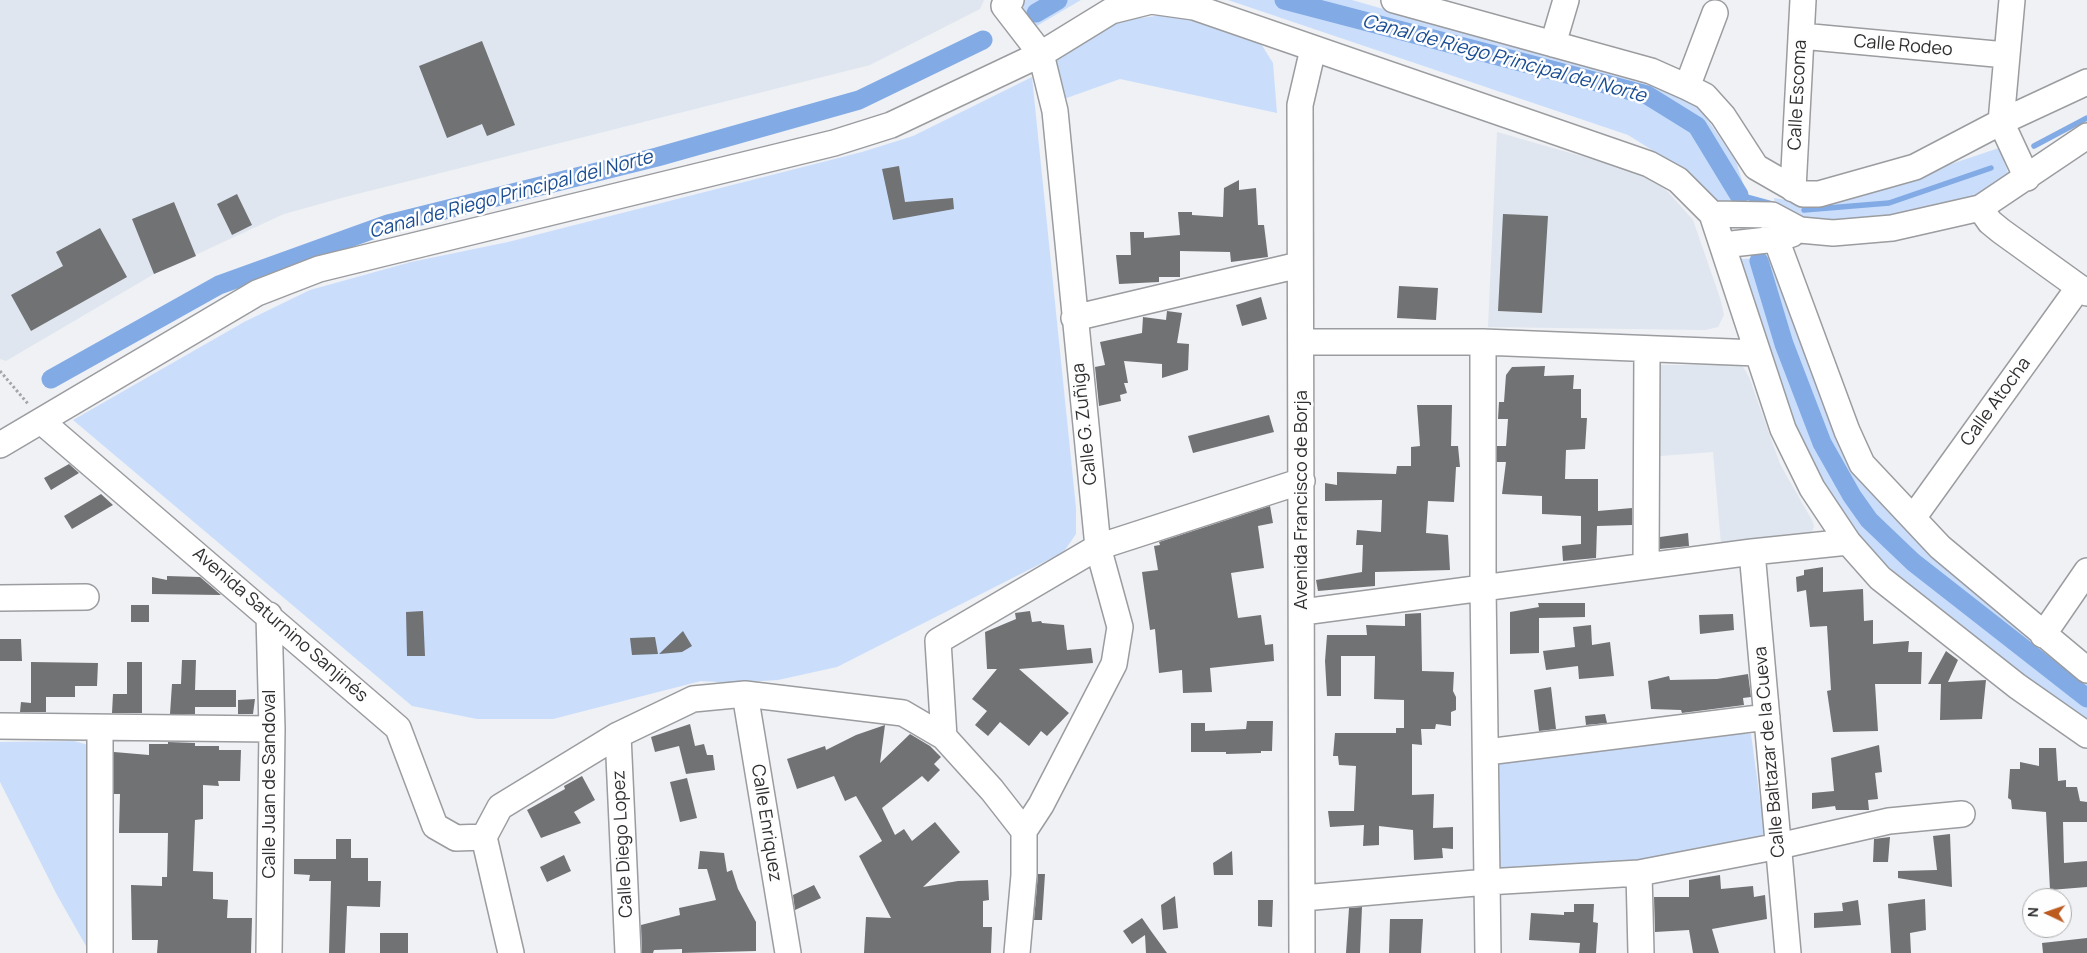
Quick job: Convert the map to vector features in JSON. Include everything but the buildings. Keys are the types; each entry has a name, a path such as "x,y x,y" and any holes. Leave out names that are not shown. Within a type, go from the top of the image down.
{"street":[{"path":"1394,0 1651,71 1688,87 1705,96 1723,116 1756,167 1803,194 1820,194 1915,167 2001,122 2087,82"},
{"path":"1553,44 1566,0"},
{"name":"Calle Escoma","path":"1793,189 1803,0"},
{"path":"2012,0 2001,122 2028,178"},
{"path":"0,445 257,293 319,268 834,143 891,125 1041,54 1111,11 1151,1 1194,7 1649,164 1678,180 1712,214 1756,353 1783,429 1812,488 1848,542 1880,578 2018,686 2087,735"},
{"name":"Calle G. Zuñiga","path":"1007,3 1041,54 1054,112 1098,547 1120,627 1114,664 1041,805 1024,831"},
{"path":"1688,87 1716,13"},
{"name":"Calle Rodeo","path":"1801,36 2006,55"},
{"name":"Avenida Francisco de Borja","path":"1302,953 1304,898 1299,264 1300,105 1313,49"},
{"path":"1712,214 1774,227 1800,230 1833,232 1892,228 1980,208 2028,178 2087,136"},
{"path":"1980,208 1995,226 2083,290"},
{"path":"1723,245 1774,227"},
{"path":"1774,227 1847,431 1862,464 1940,546 2043,635 2087,670"},
{"path":"1074,318 1299,264"},
{"name":"Calle Atocha","path":"1913,518 2083,290"},
{"path":"1301,342 1483,342 1756,353"},
{"path":"1483,342 1483,586 1488,953"},
{"path":"1646,565 1647,350"},
{"name":"Avenida Saturnino Sanjinés","path":"41,421 269,615 398,728 435,826 456,838 484,837"},
{"path":"944,737 938,641 1098,547 1302,481"},
{"path":"1303,612 1646,565 1848,542"},
{"name":"Calle Baltazar de la Cueva","path":"1752,552 1788,953"},
{"path":"2043,635 2087,571"},
{"path":"0,598 86,597"},
{"name":"Calle Juan de Sandoval","path":"269,615 272,730 269,953"},
{"path":"512,953 484,837 500,807 618,735 693,699 745,694 903,713 944,737 992,790 1024,831 1017,953"},
{"name":"Calle Enriquez","path":"745,694 788,953"},
{"path":"1486,752 1767,717"},
{"path":"0,726 272,730"},
{"path":"100,728 100,953"},
{"name":"Calle Diego Lopez","path":"618,735 628,953"},
{"path":"1304,898 1487,882 1639,873 1779,846 1889,821 1962,814"},
{"path":"1639,873 1641,953"}],"path":[{"path":"0,371 41,421"}],"shaded area":[{"path":"0,0 984,0 980,9 870,65 284,214 154,274 6,361 0,359"},
{"path":"1022,0 1081,0 1035,27 1019,2"},
{"path":"1228,0 1352,0 1680,94 1701,110 1736,161 1751,209 1720,208 1684,170 1628,135"},
{"path":"1163,15 1192,18 1258,39 1273,63 1277,113 1120,79 1061,100 1055,60 1105,28 1125,20"},
{"path":"1032,77 1076,508 1076,534 1065,550 1058,555 837,667 778,680 732,683 701,681 553,719 477,719 412,706 73,420 244,322 310,290 411,262 508,242 862,152 913,136"},
{"path":"1497,132 1647,175 1668,192 1693,220 1721,301 1724,315 1718,327 1705,330 1488,327"},
{"path":"1999,148 2010,178 1987,193 1950,206 1868,224 1777,216 1774,198 1806,203 1921,174"},
{"path":"1776,257 1859,479 1893,515 1963,580 2087,683 2087,722 1962,628 1872,553 1830,499 1799,436 1741,259"},
{"path":"1659,365 1742,365 1749,377 1780,464 1813,522 1814,527 1811,533 1721,544 1713,452 1660,456"},
{"path":"1731,733 1751,734 1766,844 1519,876 1499,868 1499,758"},
{"path":"74,741 88,745 90,953 57,895 0,782 0,742"}],"waterway":[{"name":"Canal de Riego Principal del Norte","path":"1036,13 1058,0"},
{"name":"Canal de Riego Principal del Norte","path":"1284,0 1647,95 1697,126 1739,195"},
{"name":"Canal de Riego Principal del Norte","path":"51,379 219,285 388,224 657,157 859,100 983,40"},
{"path":"2034,146 2087,118"},
{"path":"1804,210 1889,203 1991,168"},
{"path":"1739,195 1772,204"},
{"name":"Canal de Riego Principal del Norte","path":"1759,261 1784,344 1822,443 1852,496 1869,520 1913,562 2087,698"}]}
